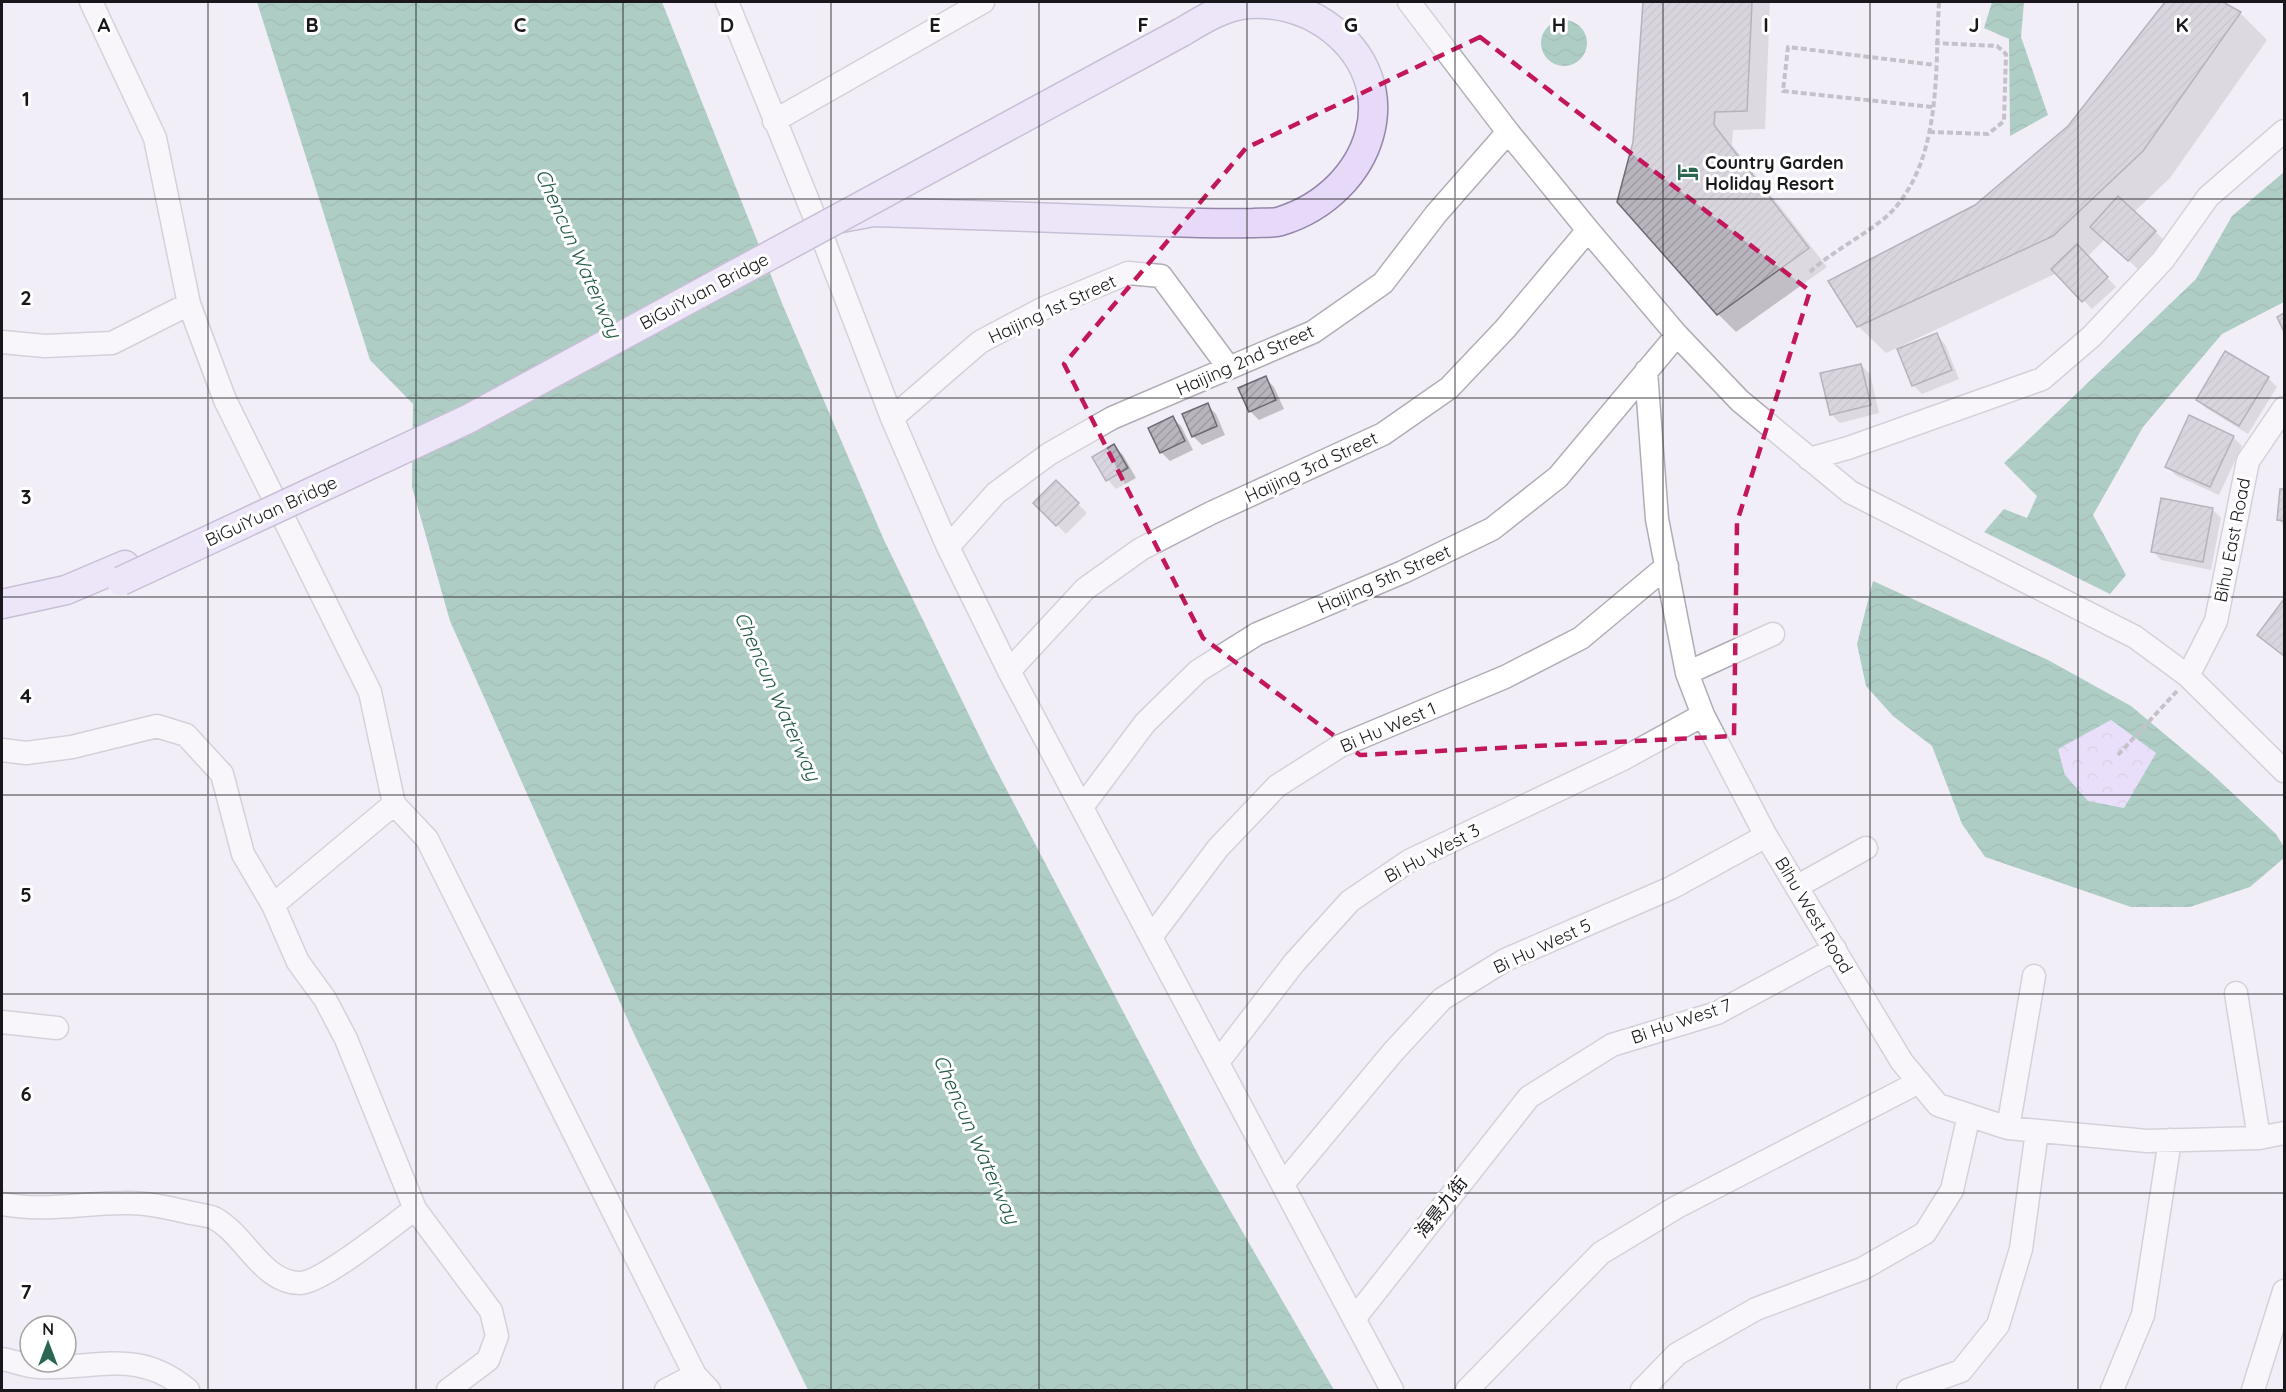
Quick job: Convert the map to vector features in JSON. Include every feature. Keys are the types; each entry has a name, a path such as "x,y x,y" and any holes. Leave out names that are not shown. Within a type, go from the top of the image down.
{"main road":[{"path":"1180,24 1210,2"},
{"path":"820,230 887,223 1284,234 1334,215 1363,188 1382,150 1387,134 1386,98 1382,74 1371,47 1352,25 1313,2"},
{"path":"820,230 874,212 1221,224 1279,222 1321,204 1350,177 1373,123 1372,87 1359,56 1340,34 1312,15 1278,5 1247,4 1180,24"},
{"name":"BiGuiYuan Bridge","path":"123,573 468,419 1180,24"},
{"path":"2,604 66,590 123,573"},
{"path":"2,618 62,604 123,573"}],"street":[{"path":"91,2 155,138 189,304 225,400 370,692 394,804 428,839 702,1383 666,1390"},
{"path":"727,2 820,230 892,418 948,547 1009,671 1392,1390"},
{"path":"774,121 983,2"},
{"path":"1409,2 1508,132 1588,230 1677,335 1740,401 1850,492 2135,637 2188,676 2284,771"},
{"path":"1809,459 1848,448 2042,379 2092,336 2163,260 2208,197 2284,130"},
{"name":"Haijing 2nd Street","path":"948,547 996,493 1049,454 1112,418 1313,332 1383,283 1436,214 1508,132"},
{"name":"Haijing 3rd Street","path":"1009,671 1085,589 1142,549 1211,513 1383,434 1449,388 1505,329 1588,230"},
{"name":"Haijing 1st Street","path":"892,418 980,342 1042,309 1128,273 1161,276 1229,368"},
{"path":"2,342 45,346 112,343 189,304"},
{"name":"Haijing 5th Street","path":"1082,807 1145,723 1198,671 1257,634 1403,572 1492,529 1558,477 1677,335"},
{"name":"Bihu West Road","path":"1647,371 1657,519 1687,673 1702,715 1766,836 1902,1062 1938,1105 2008,1128 2147,1141 2259,1137 2284,1133"},
{"name":"Bihu East Road","path":"2188,676 2216,621 2248,461 2284,408"},
{"name":"Bi Hu West 1","path":"1151,937 1218,848 1277,786 1340,746 1505,677 1581,638 1666,566"},
{"path":"1687,673 1773,634"},
{"name":"Bi Hu West 3","path":"1218,1062 1294,963 1350,901 1409,861 1621,760 1702,715"},
{"path":"2,750 26,753 72,747 157,726 186,735 222,774 243,854 273,905 298,962 325,999 346,1039 415,1209 491,1311 497,1336 488,1360 448,1390"},
{"path":"273,905 394,804"},
{"name":"Bi Hu West 5","path":"1282,1184 1393,1052 1443,999 1505,960 1671,888 1766,836"},
{"path":"1798,886 1866,848"},
{"name":"Bi Hu West 7","path":"1529,1097 1612,1045 1717,1013 1835,949"},
{"path":"2008,1128 2034,976"},
{"path":"2236,993 2259,1137"},
{"path":"2,1022 57,1028"},
{"path":"1467,1390 1601,1253 1677,1207 1919,1082"},
{"name":"海景九街","path":"1354,1319 1529,1097"},
{"path":"1642,1390 1677,1354 1756,1308 1862,1269 1925,1233 1952,1190 1969,1115"},
{"path":"1908,1390 1961,1371 1998,1325 2021,1249 2037,1131"},
{"path":"2112,1390 2143,1315 2170,1140"},
{"path":"2,1204 22,1208 67,1208 126,1202 166,1207 214,1218 251,1250 264,1267 279,1277 301,1283 326,1272 415,1209"},
{"path":"2253,1390 2284,1291"},
{"path":"2,1359 36,1367 135,1363 170,1375 188,1390"}],"path":[{"path":"1810,272 1828,255 1894,210 1916,178 1929,132 1939,2"},
{"path":"1929,132 1988,134 2004,121 2006,54 1997,46 1935,43"},
{"path":"1932,107 1783,91 1788,47 1935,64"},
{"path":"2118,755 2164,708"}],"highlighted area":[{"path":"1480,37 1810,291 1737,522 1734,736 1360,755 1203,638 1064,364 1246,148"}],"green space":[{"path":"2111,720 2156,753 2124,808 2088,801 2065,775 2058,749"}],"water":[{"name":"Chencun Waterway","path":"257,2 662,2 784,308 884,540 989,756 1201,1160 1334,1390 808,1390 635,1036 450,621 412,487 413,404 370,360"},
{"path":"1992,2 2024,2 2021,37 2048,115 2010,136 2009,39 1984,28"},
{"path":"1564,20 1573,21 1581,26 1586,34 1586,52 1581,60 1573,65 1564,66 1555,65 1547,60 1542,52 1541,43 1542,34 1547,26 1555,21"},
{"path":"2284,172 2284,302 2222,334 2143,427 2093,515 2126,575 2110,594 1984,532 2004,509 2027,518 2037,496 2004,463 2196,279 2232,216"},
{"path":"1873,581 2048,660 2131,706 2210,772 2276,834 2284,847 2284,858 2250,887 2190,907 2131,907 1985,857 1962,824 1932,746 1893,716 1866,686 1857,644","holes":["2111,720 2156,753 2124,808 2088,801 2065,775 2058,749"]}],"building":[{"name":"Country Garden Holiday Resort","path":"1643,2 1752,2 1747,111 1715,112 1714,125 1809,248 1717,315 1617,202 1633,142"},
{"path":"2165,2 2223,2 2241,12 2143,151 2053,236 1857,327 1828,281 1975,205 2068,126"},
{"path":"2118,196 2156,231 2128,261 2090,227"},
{"path":"2077,244 2108,277 2082,302 2051,269"},
{"path":"2284,313 2284,332 2277,317"},
{"path":"1937,333 1952,370 1912,386 1897,349"},
{"path":"2225,351 2269,377 2239,426 2196,400"},
{"path":"1861,364 1871,405 1830,415 1820,373"},
{"path":"1266,376 1276,400 1249,412 1238,388"},
{"path":"1208,403 1217,426 1192,437 1182,414"},
{"path":"2189,415 2234,436 2210,487 2165,467"},
{"path":"1173,416 1185,441 1160,453 1148,428"},
{"path":"1114,444 1128,468 1106,481 1092,457"},
{"path":"1056,480 1079,503 1056,526 1033,503"},
{"path":"2280,489 2284,489 2284,521 2277,520"},
{"path":"2161,498 2213,508 2203,562 2151,552"},
{"path":"2284,599 2284,656 2257,635"}],"place":[{"name":"Country Garden Holiday Resort","path":"1688,172"}]}
